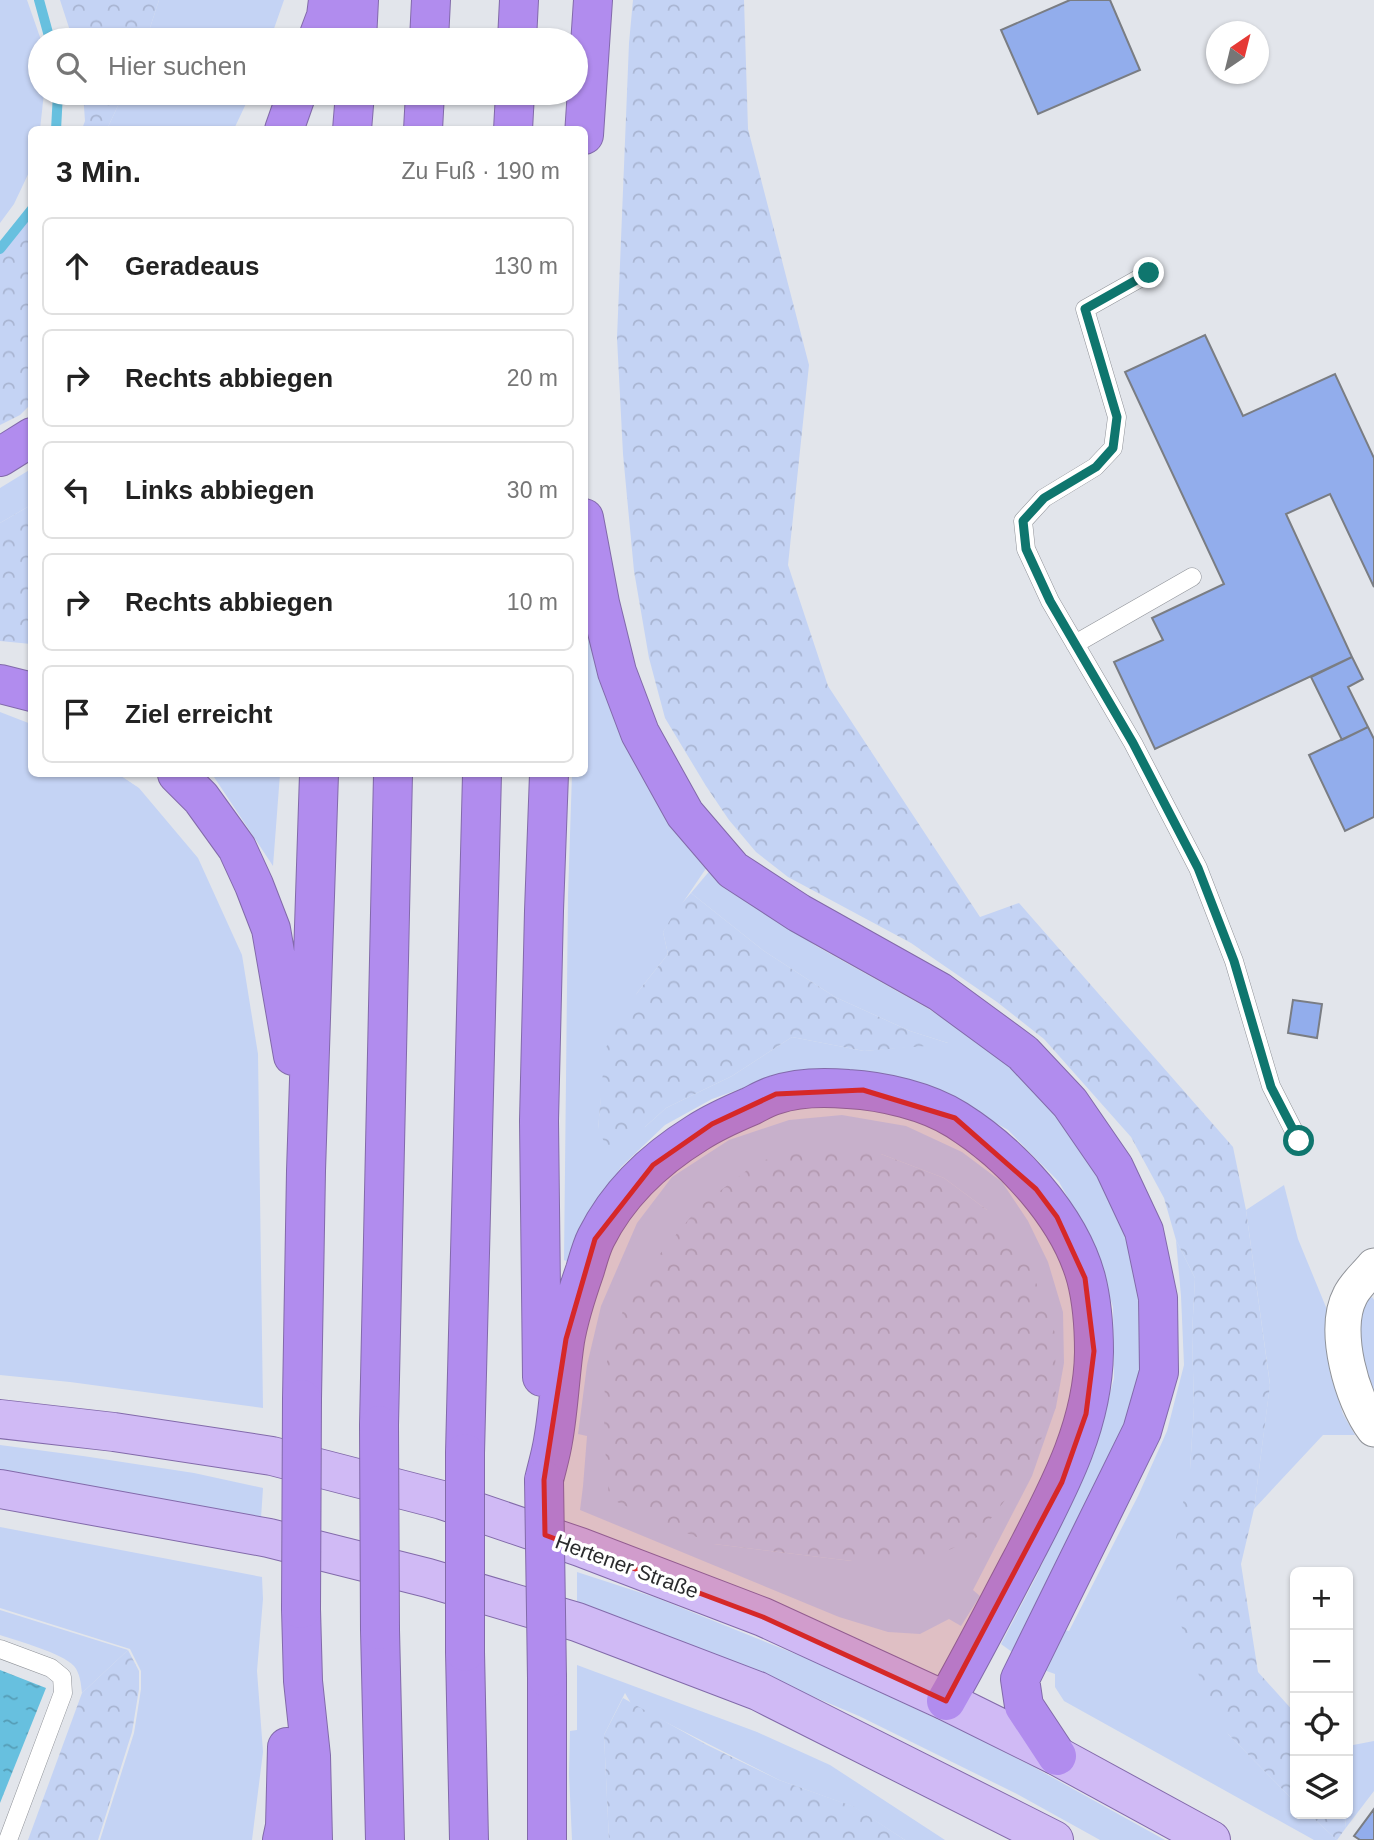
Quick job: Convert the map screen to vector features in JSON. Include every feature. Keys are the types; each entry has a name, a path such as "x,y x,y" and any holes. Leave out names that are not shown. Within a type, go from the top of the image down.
{"highway":[{"path":"322,28 328,0"},
{"path":"358,28 359,0"},
{"path":"430,28 431,0"},
{"path":"518,28 519,0"},
{"path":"588,75 593,0"},
{"path":"286,126 293,105"},
{"path":"352,126 354,105"},
{"path":"423,126 424,105"},
{"path":"513,126 514,105"},
{"path":"585,126 586,105"},
{"path":"0,457 28,440"},
{"path":"588,539 617,672 640,733 685,814 733,870 799,914 940,992 1023,1052 1070,1103 1114,1167 1144,1231 1158,1298 1159,1372 1142,1431 1020,1679 1024,1706 1057,1756"},
{"path":"0,684 28,691"},
{"path":"180,777 201,798 237,848 271,929 292,1048 306,1171"},
{"path":"313,1840 311,1756 303,1681 301,1609 302,1399 306,1171 319,777"},
{"path":"385,1840 379,1425 393,777"},
{"path":"469,1840 465,1453 482,777"},
{"path":"547,1840 539,1121 549,777"},
{"path":"544,1480 553,1441 565,1339 579,1284 595,1240 619,1201 653,1165 712,1124 776,1094 805,1089 844,1088 891,1095 955,1118 1014,1166 1057,1217 1085,1278 1094,1351 1086,1414 1062,1482 946,1701"},
{"path":"282,1840 285,1826 286,1750 303,1681"}],"main road":[{"name":"Hertener Straße","path":"0,1419 272,1457 442,1500 580,1547 764,1617 946,1701 1057,1756 1211,1840"},
{"path":"0,1489 269,1538 428,1578 577,1622 758,1691 1054,1840"}],"street":[{"path":"1374,1266 1350,1295 1342,1327 1346,1359 1358,1401 1374,1429"}],"lane":[{"path":"1149,273 1085,309 1117,417 1113,448 1096,467 1044,498 1023,521 1026,549 1050,601 1133,743 1198,868 1234,961 1271,1087 1299,1141"},
{"path":"1075,644 1192,578"},
{"path":"0,1649 51,1668 62,1677 63,1693 8,1840"}],"highlighted area":[{"path":"863,1090 955,1118 1036,1189 1057,1217 1085,1278 1094,1351 1086,1414 1062,1482 946,1701 763,1617 545,1535 544,1480 566,1339 595,1239 653,1165 712,1124 776,1094"}],"green space":[{"path":"0,0 27,0 37,28 28,28 28,105 43,105 40,126 28,126 28,174 14,204 0,223"},
{"path":"60,0 159,0 150,28 69,28"},
{"path":"159,0 284,0 274,28 150,28"},
{"path":"633,0 744,0 748,129 809,365 788,565 828,686 980,917 1019,903 1233,1147 1246,1210 1270,1385 1254,1509 1241,1564 1258,1672 1290,1707 1290,1797 1228,1734 1202,1684 1177,1614 1176,1538 1190,1469 1194,1407 1192,1334 1195,1278 1176,1240 1164,1198 1131,1137 1044,1039 997,1002 911,943 788,877 756,852 729,820 665,718 649,658 634,571 623,454 617,338"},
{"path":"84,105 118,105 108,126 83,126"},
{"path":"118,105 245,105 235,126 108,126"},
{"path":"28,219 28,407 20,415 0,425 0,254"},
{"path":"28,471 28,507 0,523 0,488"},
{"path":"28,507 28,644 0,641 0,523"},
{"path":"588,614 709,864 663,932 668,954 637,993 601,1098 598,1129 645,1127 666,1108 732,1076 792,1037 864,1051 948,1043 910,1031 835,997 764,951 691,893 712,868 816,946 927,1008 989,1048 1033,1084 1073,1134 1103,1182 1130,1248 1140,1301 1139,1375 1122,1438 1012,1652 1001,1644 1037,1575 1096,1448 1114,1378 1113,1307 1093,1242 1059,1182 1008,1130 955,1099 768,1079 712,1099 665,1125 621,1167 593,1210 568,1262 564,1260 572,777 588,777"},
{"path":"0,712 28,723 28,777 122,777 139,788 198,858 242,955 258,1054 263,1408 0,1375"},
{"path":"214,777 280,777 273,866"},
{"path":"691,893 764,951 835,997 910,1031 951,1044 864,1051 792,1037 732,1076 666,1108 645,1127 609,1152 598,1129 605,1049 637,993 668,954 663,932 676,910"},
{"path":"842,1115 906,1126 962,1152 1002,1182 1028,1221 1048,1262 1063,1312 1064,1363 1056,1407 1032,1476 973,1590 980,1596 961,1626 949,1619 920,1634 888,1632 839,1617 580,1510 587,1436 578,1434 587,1365 601,1306 637,1223 672,1177 729,1140 789,1120","holes":["881,1154 944,1178 987,1210 852,1561 714,1544"]},
{"path":"819,1149 881,1154 944,1178 987,1210 1025,1253 1055,1333 1056,1407 1025,1474 976,1538 924,1561 852,1561 714,1544 609,1498 604,1434 605,1368 629,1291 699,1207 759,1161"},
{"path":"1284,1185 1298,1239 1328,1312 1330,1373 1343,1414 1355,1435 1323,1435 1254,1509 1270,1384 1246,1210"},
{"path":"1176,1240 1195,1278 1192,1334 1194,1407 1190,1469 1228,1734 1290,1797 1290,1819 1314,1819 1337,1840 1314,1840 1064,1701 1055,1687 1055,1674 1041,1669 1057,1628 1069,1631 1138,1496 1167,1431 1184,1365"},
{"path":"1372,1297 1374,1397 1356,1338 1358,1304"},
{"path":"0,1445 194,1473 263,1488 261,1518 0,1470"},
{"path":"0,1527 262,1577 263,1599 257,1671 263,1752 252,1840 100,1840 134,1733 141,1671 130,1649 0,1608"},
{"path":"577,1572 657,1598 813,1661 1030,1765 1165,1840 1100,1840 1017,1794 859,1716 717,1656 577,1602"},
{"path":"0,1610 128,1650 82,1693 78,1672 68,1661 0,1635"},
{"path":"128,1650 139,1671 139,1689 132,1732 98,1840 28,1840 82,1693"},
{"path":"577,1665 757,1732 830,1765 945,1840 905,1840 854,1807 779,1780 632,1705 625,1693 604,1735 609,1840 572,1840 570,1731 577,1730"},
{"path":"623,1698 707,1745 779,1780 855,1807 905,1840 609,1840 604,1735"},
{"path":"1374,1741 1374,1791 1353,1819 1353,1756 1353,1745"},
{"path":"1314,1819 1346,1819 1345,1829 1337,1840"},
{"path":"1346,1819 1353,1819 1345,1829"}],"water":[{"path":"0,1670 46,1688 0,1803"}],"building":[{"path":"1070,0 1110,0 1140,70 1038,114 1001,30"},
{"path":"1205,335 1243,416 1335,374 1374,458 1374,587 1330,494 1286,514 1352,657 1155,749 1114,662 1163,640 1152,618 1224,584 1125,372"},
{"path":"1352,657 1363,679 1348,687 1368,727 1342,740 1311,677"},
{"path":"1368,727 1374,739 1374,817 1345,831 1309,755"},
{"path":"1293,1000 1322,1004 1317,1038 1288,1033"},
{"path":"1374,1809 1374,1840 1360,1840 1354,1836"}],"waterway":[{"path":"39,0 47,28"},
{"path":"56,126 57,105"},
{"path":"0,249 28,214"}],"route":[{"path":"1149,273 1085,309 1117,417 1113,448 1096,467 1044,498 1023,521 1026,549 1050,601 1133,743 1198,868 1234,961 1271,1087 1299,1141"}]}
